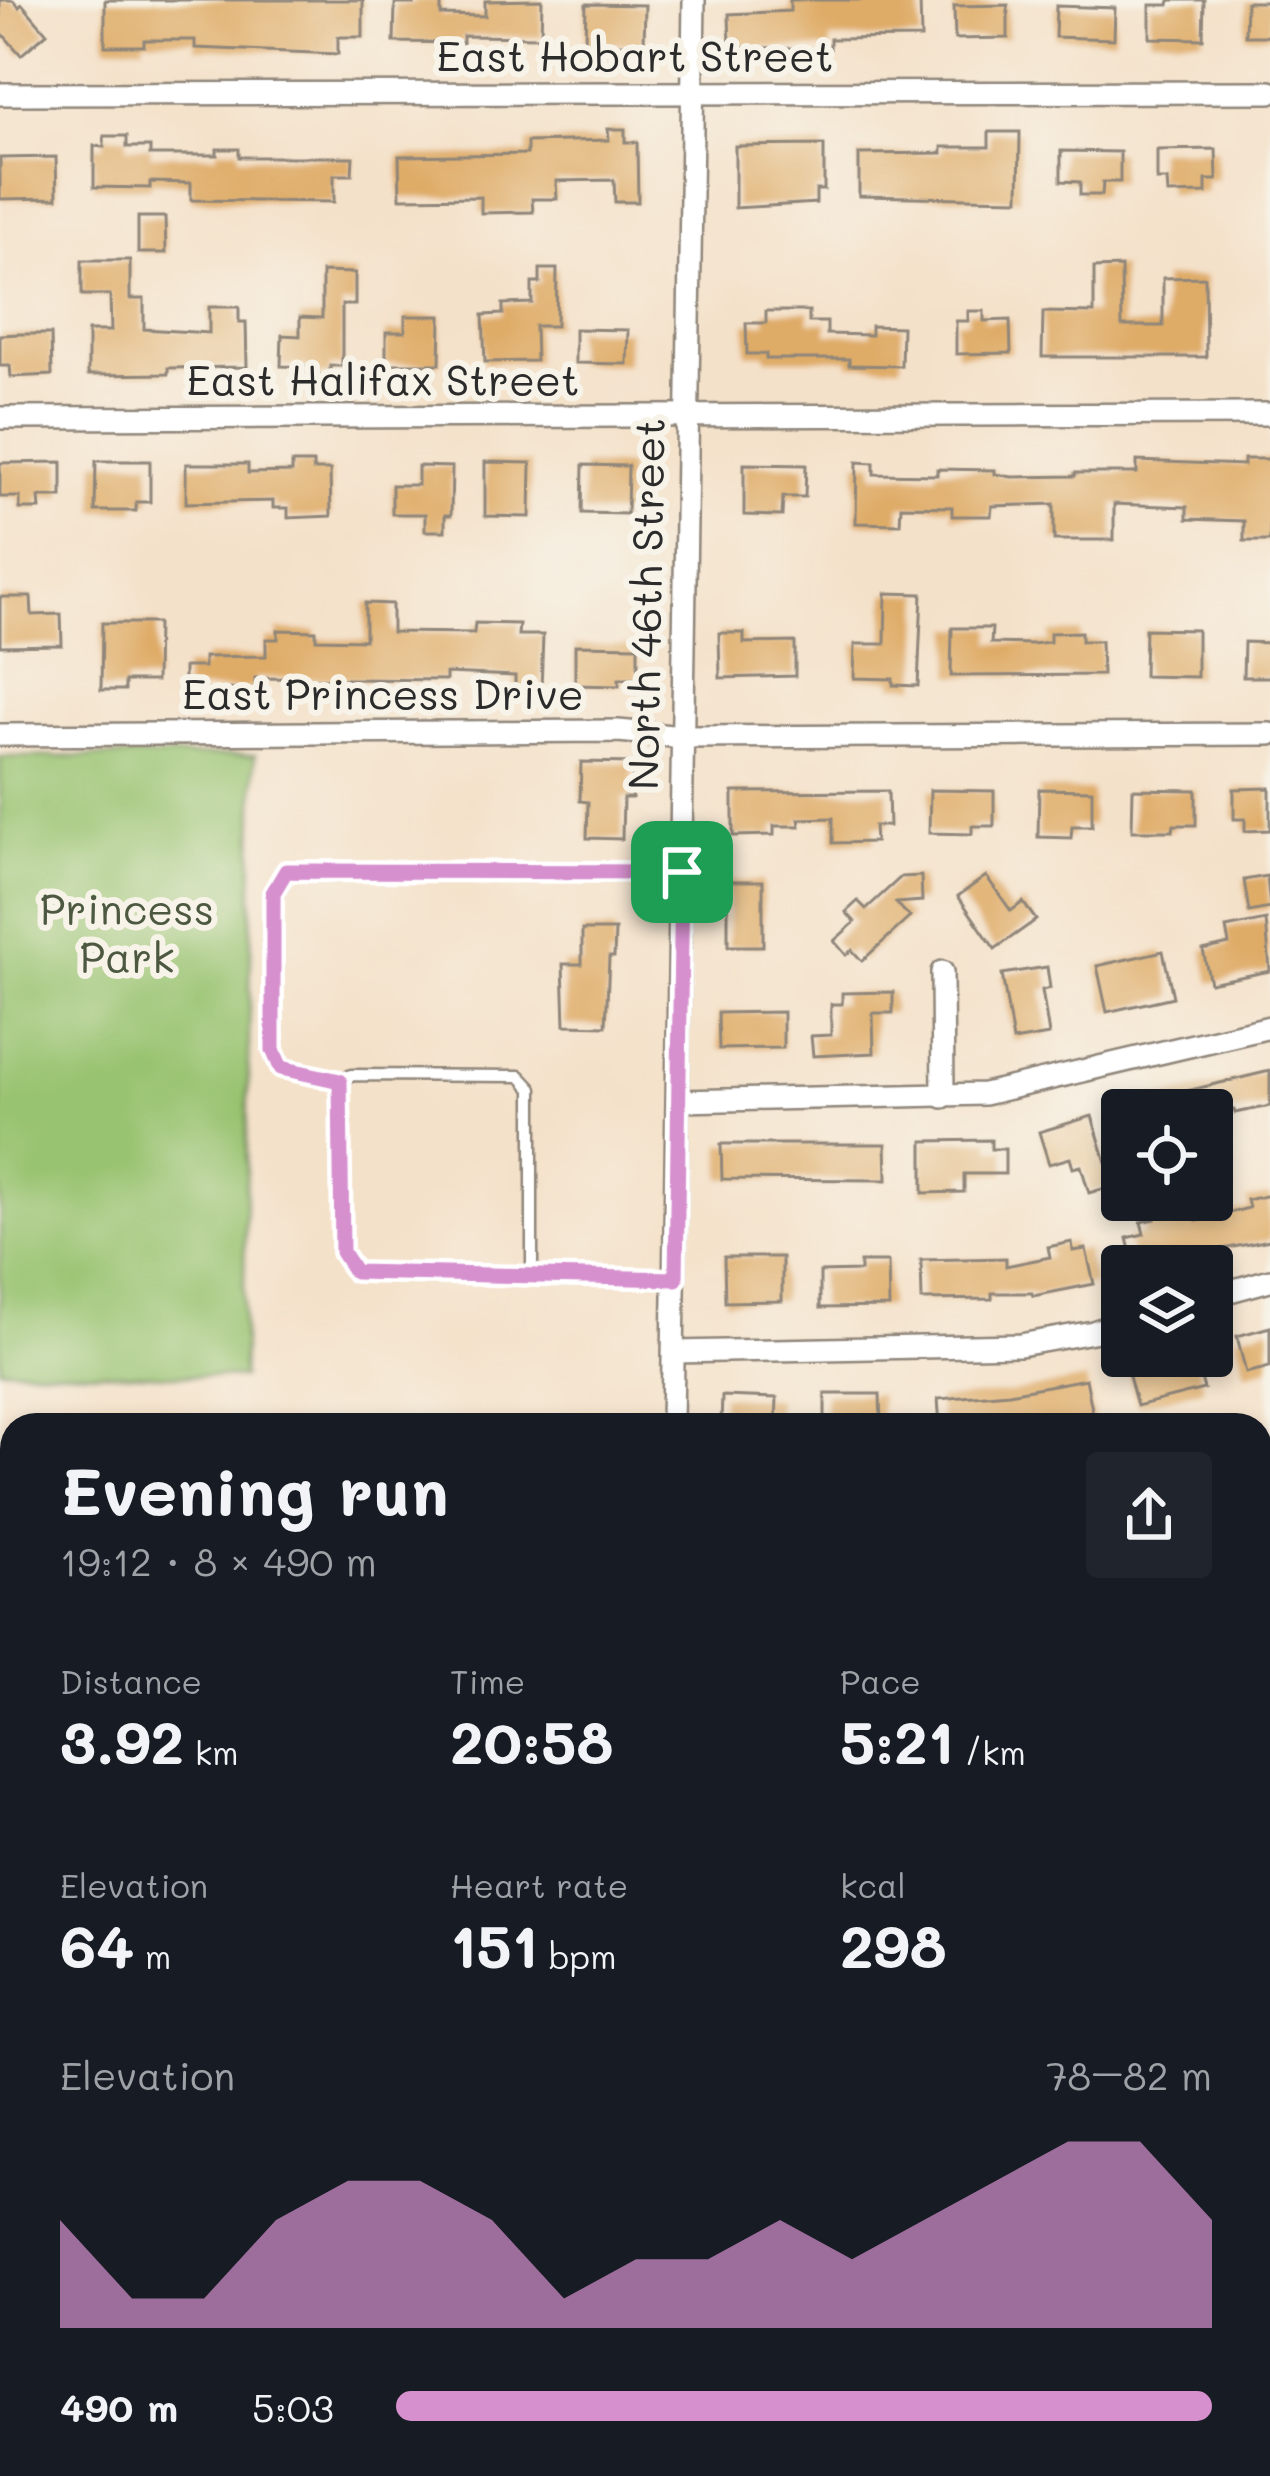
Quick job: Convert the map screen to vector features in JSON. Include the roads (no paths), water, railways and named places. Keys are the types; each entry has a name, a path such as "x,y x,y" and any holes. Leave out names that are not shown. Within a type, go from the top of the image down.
{"street":[{"name":"North 46th Street","path":"672,1413 694,0"},
{"name":"East Hobart Street","path":"0,94 1270,92"},
{"name":"East Halifax Street","path":"0,418 1270,414"},
{"name":"East Princess Drive","path":"0,735 1270,734"},
{"path":"942,972 944,1097"},
{"path":"680,1101 944,1097 1034,1085 1270,1027"},
{"path":"1233,1290 1270,1280"},
{"path":"674,1352 1020,1345 1101,1329"}],"lane":[{"path":"532,1276 532,1089 520,1076 351,1075 340,1081 281,1068 273,1050 273,893 286,871 682,872"},
{"path":"340,1081 342,1252 355,1272 676,1279"}],"park label":[{"name":"Princess Park","path":"127,932"}]}
